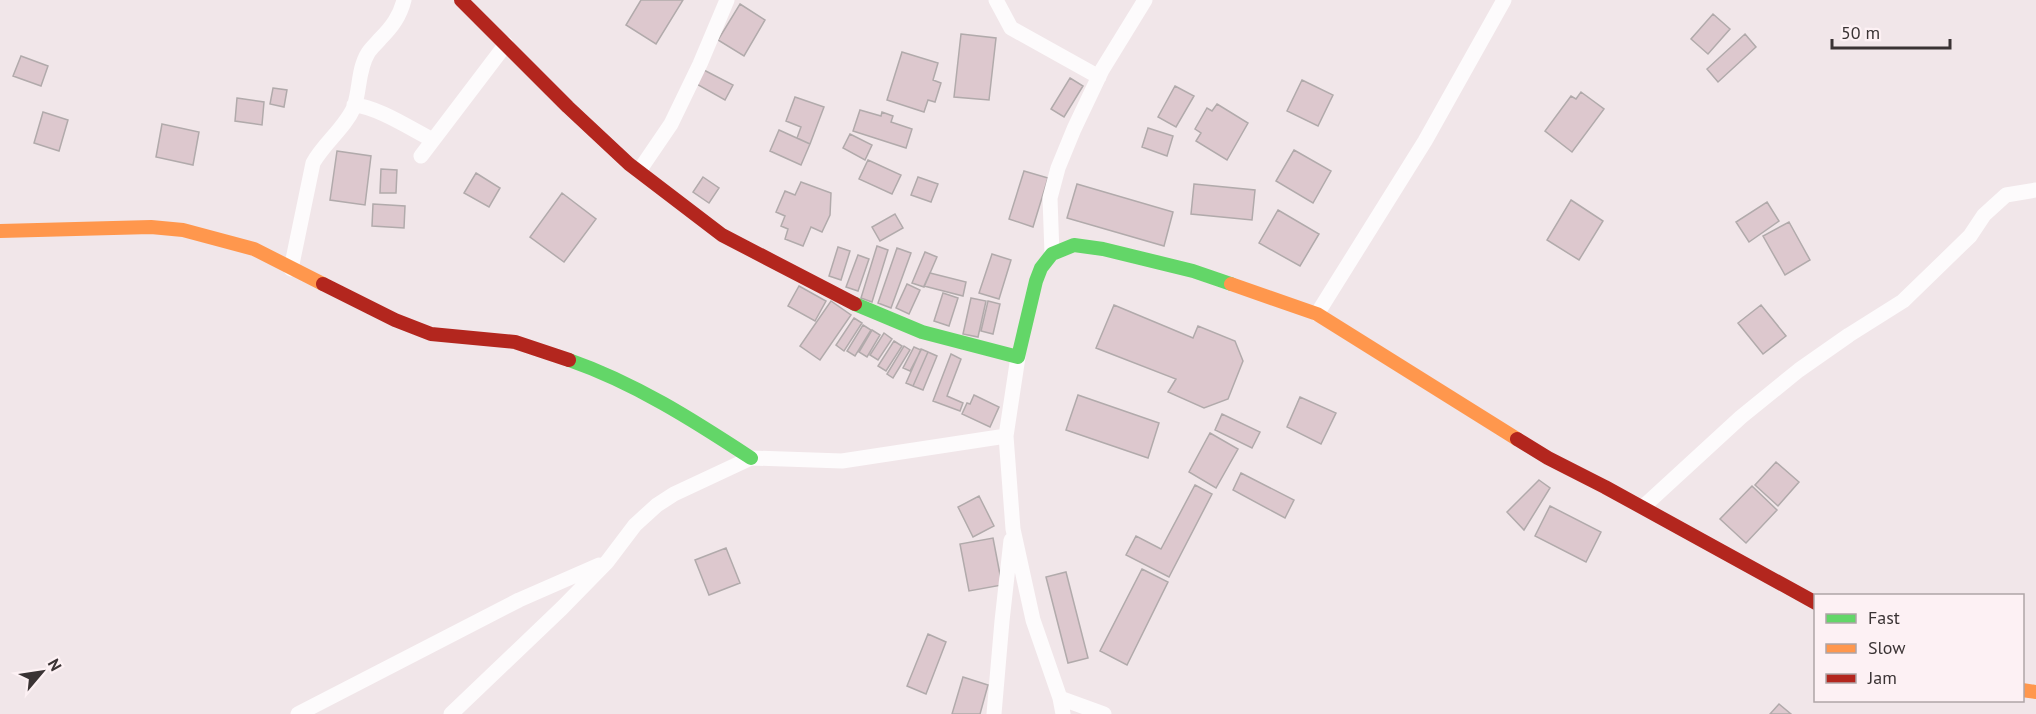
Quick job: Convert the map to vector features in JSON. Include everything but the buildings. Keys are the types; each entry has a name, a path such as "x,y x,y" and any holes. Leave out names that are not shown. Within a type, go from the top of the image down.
{"street":[{"path":"291,269 313,163 320,150 349,117 368,52 392,28 401,12 404,0"},
{"path":"461,0 568,107 639,171 722,235 869,311 922,332 1018,357"},
{"path":"639,171 671,124 727,0"},
{"path":"996,0 1011,28 1099,77"},
{"path":"1052,255 1050,198 1062,158 1099,77 1145,0"},
{"path":"1317,314 1425,141 1504,0"},
{"path":"421,156 506,44"},
{"path":"354,105 379,113 433,140"},
{"path":"1642,507 1741,417 1791,377 1849,334 1903,302 1970,236 1984,215 2006,195 2036,190"},
{"path":"0,231 151,227 183,230 254,249 395,320 431,334 515,342 600,371 677,410 751,458"},
{"path":"1063,714 1060,698 1033,620 1013,528 1006,436 1018,357 1036,281 1041,268 1052,255 1074,245 1103,249 1193,271 1317,314 1548,458 1814,602"},
{"path":"452,714 607,562 635,525 657,505 674,494 751,458 842,461 1006,436"},
{"path":"994,714 1013,528"},
{"path":"298,714 519,600 607,562"},
{"path":"1060,698 1104,714"}],"traffic: fast":[{"path":"855,304 922,332 1018,357 1041,268 1052,254 1074,245 1103,249 1193,271 1231,284"},
{"path":"569,360 640,391 685,416 751,458"}],"traffic: slow":[{"path":"0,231 151,227 183,230 254,249 323,284"},
{"path":"1231,284 1317,314 1517,439"},
{"path":"2024,690 2036,692"}],"traffic: jam":[{"path":"461,0 568,107 629,164 722,235 855,304"},
{"path":"323,284 395,320 431,334 515,342 569,360"},
{"path":"1517,439 1814,602"}]}
